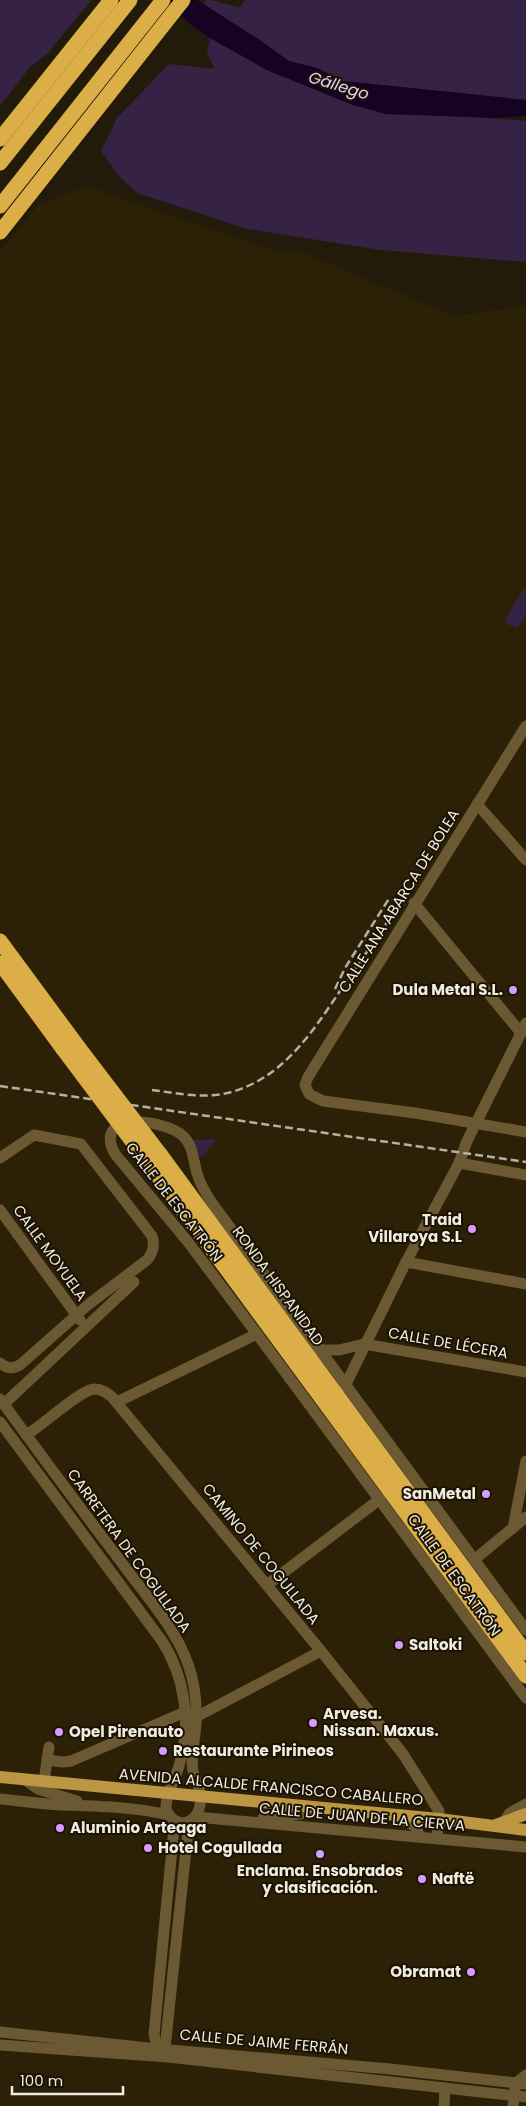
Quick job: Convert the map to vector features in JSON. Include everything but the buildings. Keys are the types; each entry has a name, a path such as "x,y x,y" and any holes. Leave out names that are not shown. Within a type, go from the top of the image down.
{"highway":[{"path":"0,140 111,0"},
{"path":"0,163 130,0"},
{"path":"0,206 163,0"},
{"path":"2,228 183,0"},
{"name":"RONDA HISPANIDAD","path":"0,941 79,1048 153,1158 363,1455 526,1676"},
{"name":"RONDA HISPANIDAD","path":"0,963 63,1049 153,1158 365,1434 526,1652"}],"main road":[{"name":"AVENIDA ALCALDE FRANCISCO CABALLERO","path":"0,1777 439,1819 500,1823 526,1830"},
{"name":"AVENIDA ALCALDE FRANCISCO CABALLERO","path":"500,1823 526,1814"}],"street":[{"name":"CALLE ANA ABARCA DE BOLEA","path":"476,1124 415,1113 323,1101 309,1094 305,1085 308,1077 414,903 526,726"},
{"path":"477,804 526,860"},
{"path":"345,1386 364,1344 459,1163 476,1124 525,1026 414,903"},
{"name":"CALLE DE ESCATRÓN","path":"526,1630 212,1203 200,1183 191,1149 184,1136 162,1125 128,1121 119,1124 112,1132 110,1138 115,1154 188,1242 526,1698"},
{"path":"476,1124 526,1132"},
{"name":"CALLE MOYUELA","path":"0,1158 34,1135 81,1144 152,1236 154,1248 147,1260 77,1314 20,1365 12,1368 0,1363"},
{"path":"459,1163 526,1175"},
{"name":"CALLE MOYUELA","path":"0,1210 77,1314 85,1328"},
{"path":"406,1262 526,1284"},
{"name":"CALLE MOYUELA","path":"2,1402 134,1282"},
{"path":"117,1402 257,1334"},
{"path":"320,1350 339,1350 364,1344"},
{"name":"CALLE DE LÉCERA","path":"364,1344 526,1372"},
{"name":"CAMINO DE COGULLADA","path":"26,1435 38,1429 88,1390 102,1390 117,1402 403,1754 439,1811 439,1819"},
{"name":"CARRETERA DE COGULLADA","path":"2,1402 174,1635 188,1664 193,1682 196,1717 193,1772 201,1796"},
{"name":"CARRETERA DE COGULLADA","path":"1,1424 167,1648 182,1685 185,1712 181,1759 168,1794 166,1806 171,1817 173,1846 154,2034"},
{"name":"CALLE DE ESCATRÓN","path":"365,1434 383,1451 416,1494 446,1523"},
{"name":"RONDA HISPANIDAD","path":"363,1455 372,1477 414,1538 423,1559"},
{"path":"513,1528 526,1460"},
{"path":"267,1585 380,1499"},
{"path":"474,1560 526,1517"},
{"path":"485,1576 498,1602 526,1641"},
{"path":"196,1717 321,1651"},
{"name":"CALLE DE ESCATRÓN","path":"497,1658 526,1684"},
{"name":"AVENIDA ALCALDE FRANCISCO CABALLERO","path":"47,1760 69,1762 185,1712"},
{"path":"44,1781 49,1747"},
{"path":"24,1779 38,1789 88,1805"},
{"path":"163,2051 188,1831 200,1810 201,1796"},
{"path":"0,1799 152,1811 183,1822 194,1818"},
{"path":"500,1823 510,1813 526,1804"},
{"path":"239,1820 301,1814 316,1807"},
{"path":"388,1814 409,1822 416,1827 420,1838"},
{"name":"CALLE DE JUAN DE LA CIERVA","path":"194,1818 239,1820 526,1847"},
{"path":"437,1839 439,1819"},
{"name":"CALLE DE JAIME FERRÁN","path":"0,2032 141,2051"},
{"path":"141,2051 154,2034 163,2051"},
{"name":"CALLE DE JAIME FERRÁN","path":"0,2046 163,2051 390,2069 521,2083"},
{"name":"CALLE DE JAIME FERRÁN","path":"163,2051 518,2099"},
{"path":"518,2099 521,2083 526,2074"},
{"path":"444,2106 446,2088"}],"shaded area":[{"path":"0,0 91,0 48,53 30,67 0,106"},
{"path":"207,0 240,7 245,0 526,0 526,100 343,81 317,68 289,61 203,4"},
{"path":"210,38 267,70 353,105 386,114 449,115 526,121 526,262 381,250 247,229 137,193 120,177 101,151 117,118 169,64 215,69 207,53"},
{"path":"86,186 278,252 302,252 454,316 526,306 526,2106 0,2106 0,252 38,205"},
{"path":"526,589 526,615 518,627 515,628 506,623 505,619 523,590"},
{"path":"215,1139 216,1141 209,1147 204,1156 196,1156 192,1140"}],"water":[{"name":"Gállego","path":"162,0 197,0 289,61 317,68 343,81 526,100 526,116 495,118 386,114 353,105 267,70 210,38 191,25"}],"railway":[{"path":"335,989 345,968 390,897"},
{"path":"152,1090 196,1095 223,1094 244,1088 279,1066 308,1037 400,903"},
{"path":"0,1086 526,1162"}],"place":[{"name":"Dula Metal S.L.","path":"513,990"},
{"name":"Traid Villaroya S.L","path":"472,1229"},
{"name":"SanMetal","path":"486,1494"},
{"name":"Saltoki","path":"399,1645"},
{"name":"Arvesa. Nissan. Maxus.","path":"313,1723"},
{"name":"Opel Pirenauto","path":"59,1732"},
{"name":"Restaurante Pirineos","path":"163,1751"},
{"name":"Aluminio Arteaga","path":"60,1828"},
{"name":"Hotel Cogullada","path":"148,1848"},
{"name":"Enclama. Ensobrados y clasificación.","path":"320,1854"},
{"name":"Naftë","path":"422,1879"},
{"name":"Obramat","path":"471,1972"}]}
